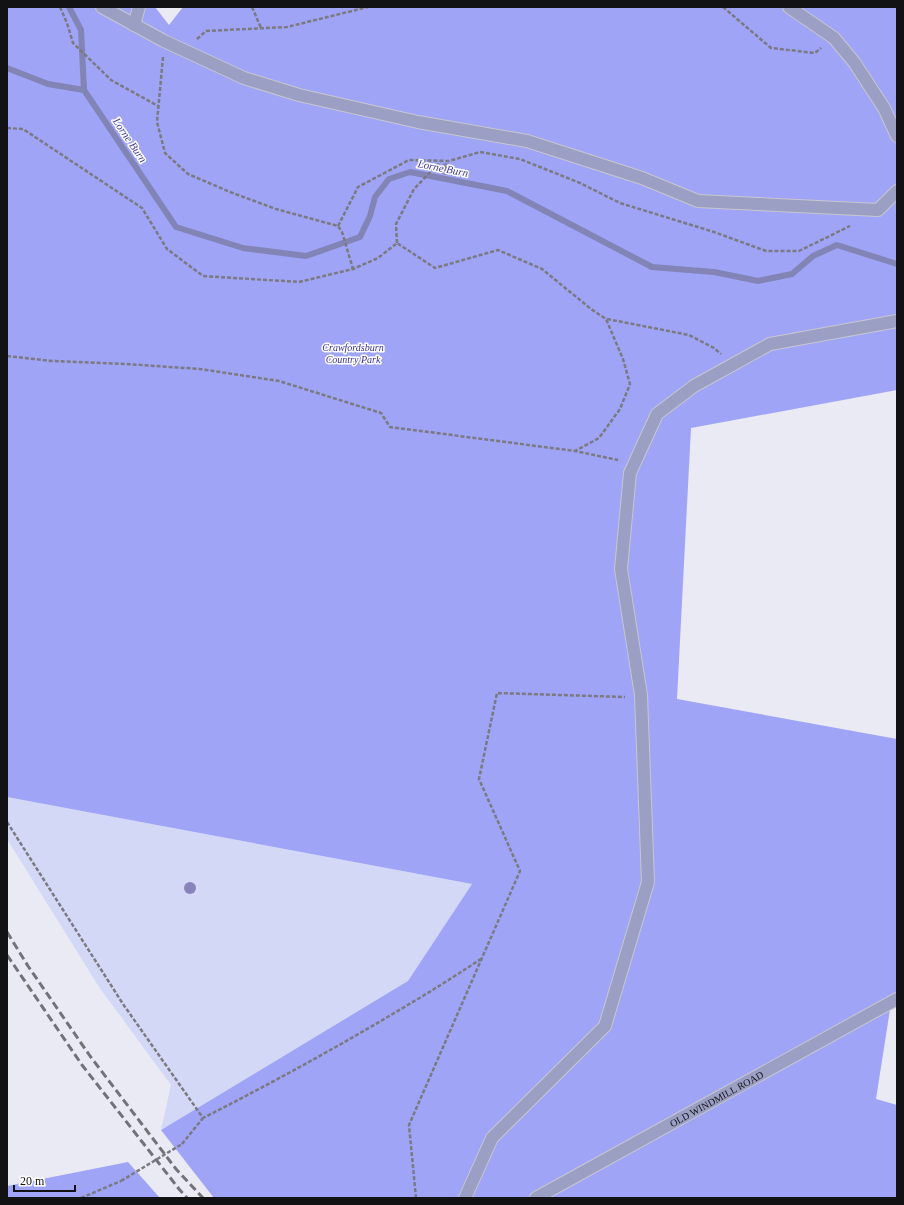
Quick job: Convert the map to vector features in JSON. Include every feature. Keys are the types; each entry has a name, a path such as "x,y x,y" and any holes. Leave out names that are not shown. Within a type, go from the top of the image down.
{"street":[{"path":"102,7 164,41 244,78 298,94 418,122 527,141 642,178 698,201 878,210 897,190"},
{"path":"134,25 139,7"},
{"path":"789,7 834,38 854,62 884,108 897,136"},
{"path":"465,1198 492,1138 605,1026 648,882 641,695 621,569 630,473 657,414 694,386 770,344 897,321"},
{"name":"OLD WINDMILL ROAD","path":"536,1198 897,999"}],"path":[{"path":"60,7 73,42 111,80 158,106"},
{"path":"252,7 261,28"},
{"path":"185,50 206,31 287,27 368,7"},
{"path":"723,7 771,48 814,54 834,38"},
{"path":"164,41 157,122 165,153 188,174 230,192 276,209 338,226 342,232 353,269"},
{"path":"7,128 23,129 142,208 167,249 203,276 298,282 353,269 378,258 397,244"},
{"path":"338,226 358,187 409,160 449,162 480,152 520,158 580,183 620,203 714,232 766,251 799,251 851,226"},
{"path":"397,244 396,224 414,189 441,161"},
{"path":"397,244 435,268 498,250 542,269 591,309 606,319 689,335 714,348 733,364"},
{"path":"575,451 599,438 620,409 630,384 623,359 606,319"},
{"path":"7,356 52,361 200,369 279,381 381,413 390,427 575,451 634,463"},
{"path":"416,1198 409,1125 520,871 479,779 497,694 626,697 641,695"},
{"path":"7,822 123,1004 203,1118"},
{"path":"81,1198 122,1181 182,1144 203,1118 335,1048 413,1003 481,959"}],"shaded area":[{"path":"7,797 472,884 409,982 161,1130 171,1085 99,987 7,839"}],"green space":[{"name":"Crawfordsburn Country Park","path":"7,7 155,7 169,25 183,7 897,7 897,390 691,428 677,699 897,739 897,998 891,1003 876,1099 897,1105 897,1198 214,1198 161,1130 408,981 472,884 7,797"},
{"path":"128,1162 160,1198 7,1198 7,1186"}],"waterway":[{"name":"Lorne Burn","path":"69,7 81,30 84,90 176,227 243,248 306,256 360,237 370,216 375,197 389,179 410,172 507,191 652,267 714,272 758,281 792,274 813,256 837,245 897,264"},
{"path":"7,68 48,84 84,90"}],"railway":[{"path":"7,932 28,966 90,1056 176,1169 203,1198"},
{"path":"7,955 82,1065 187,1198"}]}
